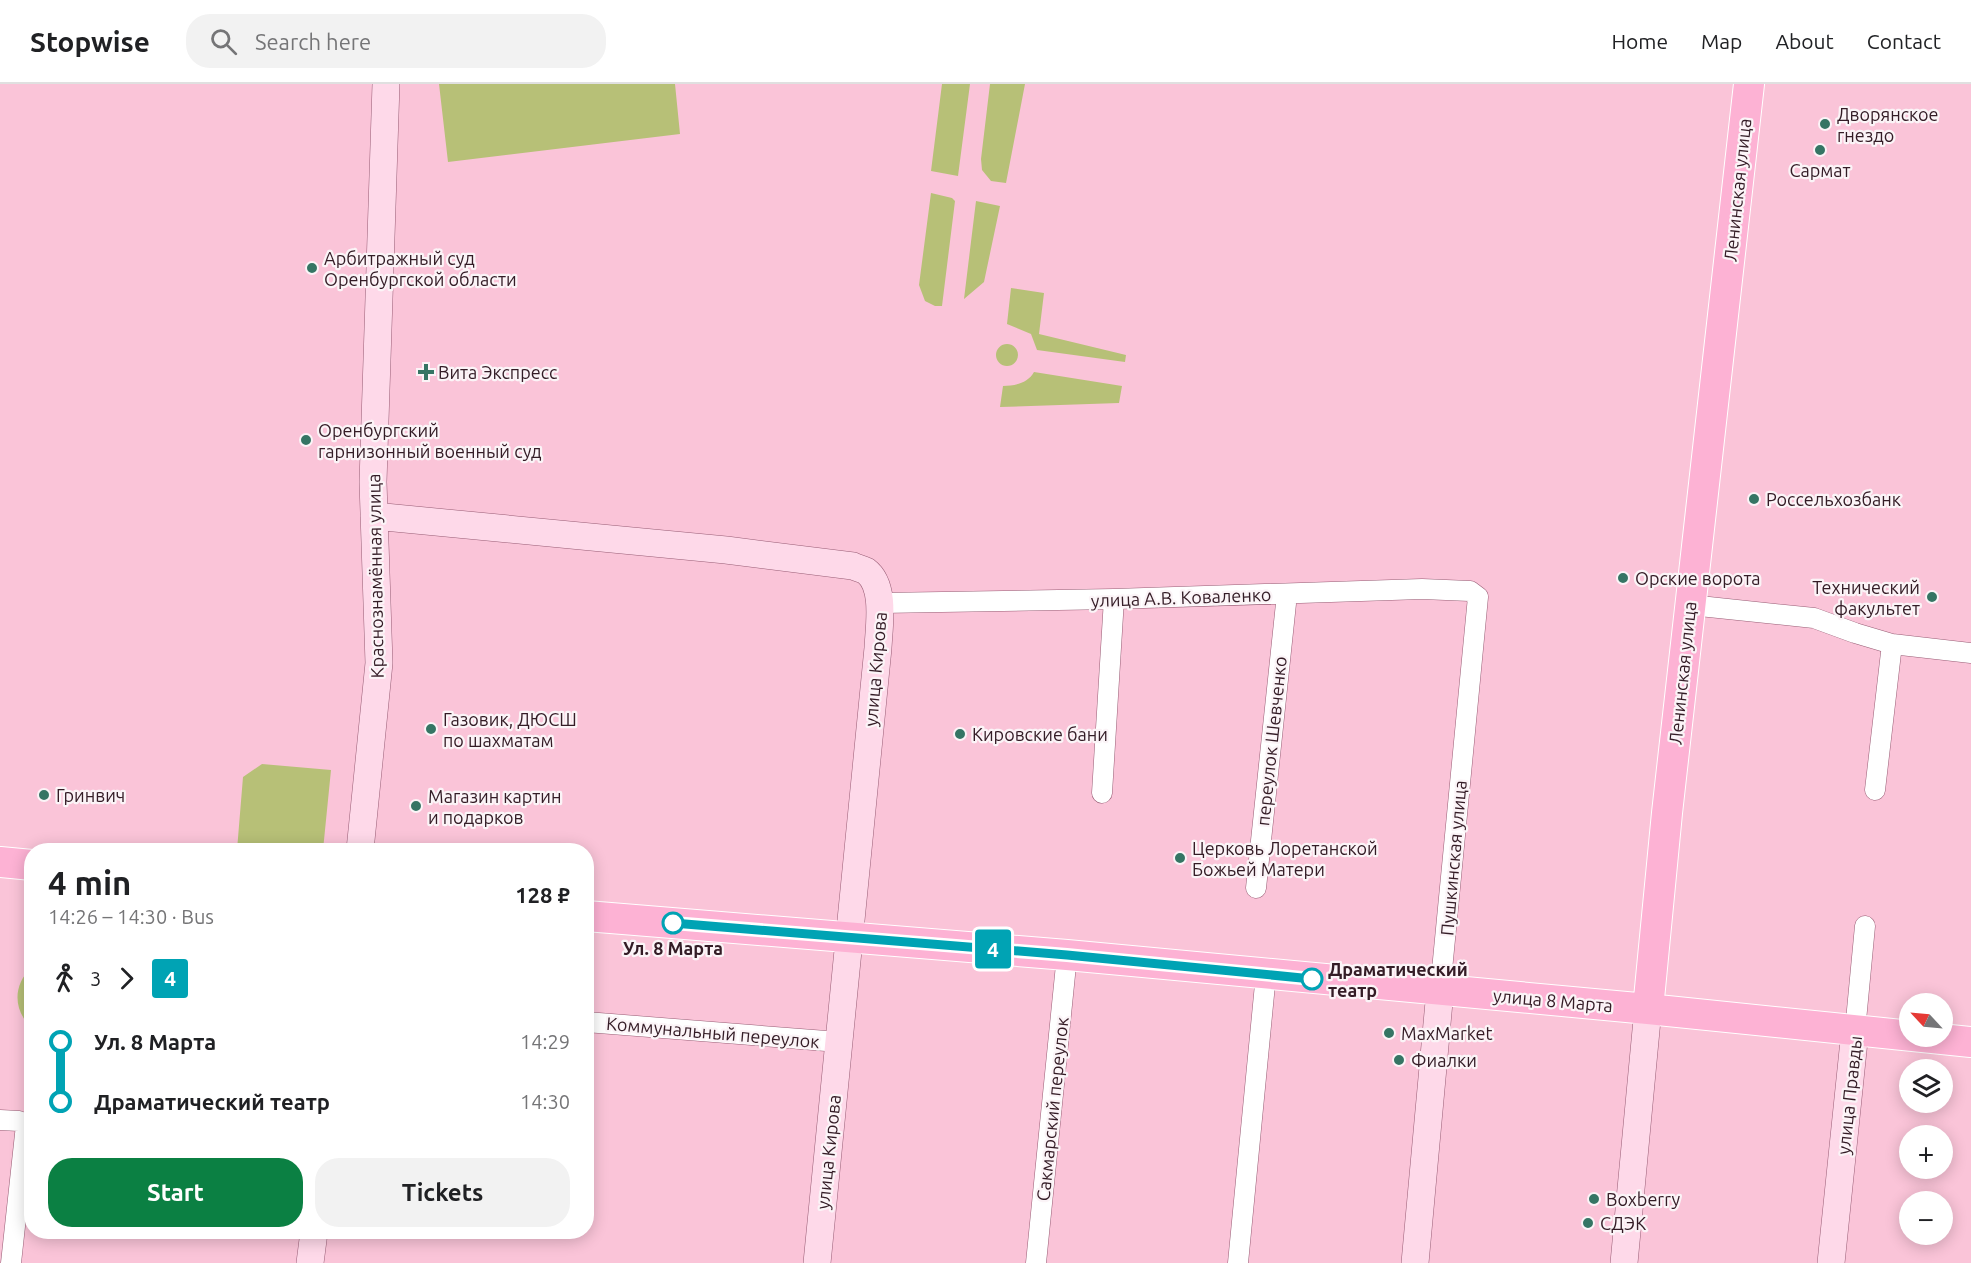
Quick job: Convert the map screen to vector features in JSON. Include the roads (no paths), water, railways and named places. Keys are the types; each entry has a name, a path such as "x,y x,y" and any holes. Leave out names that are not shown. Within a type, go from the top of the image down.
{"main road":[{"name":"Краснознамённая улица","path":"361,843 379,663 373,482 386,84"},
{"name":"Ленинская улица","path":"1624,1263 1667,813 1749,84"},
{"name":"улица Кирова","path":"374,516 736,551 853,566 865,571 874,579 881,603 878,648 817,1263"},
{"path":"0,862 24,864"},
{"name":"улица 8 Марта","path":"594,917 1067,955 1648,1009 1971,1042"},
{"name":"Пушкинская улица","path":"1415,1263 1440,991"},
{"name":"улица Правды","path":"1831,1263 1855,1031"},
{"path":"310,1263 313,1239"}],"street":[{"name":"улица А.В. Коваленко","path":"881,603 1114,599 1422,589 1470,591 1478,597"},
{"name":"переулок Шевченко","path":"1256,888 1287,594"},
{"name":"Пушкинская улица","path":"1440,991 1478,597"},
{"path":"1102,793 1114,599"},
{"path":"1690,605 1814,618 1892,644 1971,653"},
{"path":"1875,790 1892,644"},
{"name":"улица Правды","path":"1855,1031 1865,926"},
{"name":"Сакмарский переулок","path":"1036,1263 1067,955"},
{"path":"1238,1263 1266,974"},
{"name":"Коммунальный переулок","path":"594,1023 838,1042"},
{"path":"0,1120 20,1121 24,1124"},
{"path":"11,1263 24,1143"}],"place":[{"name":"Дворянское гнездо","path":"1825,124"},
{"name":"Сармат","path":"1820,150"},
{"name":"Арбитражный суд Оренбургской области","path":"312,268"},
{"name":"Вита Экспресс","path":"426,372"},
{"name":"Оренбургский гарнизонный военный суд","path":"306,440"},
{"name":"Россельхозбанк","path":"1754,499"},
{"name":"Орские ворота","path":"1623,578"},
{"name":"Технический факультет","path":"1932,597"},
{"name":"Газовик, ДЮСШ по шахматам","path":"431,729"},
{"name":"Кировские бани","path":"960,734"},
{"name":"Гринвич","path":"44,795"},
{"name":"Магазин картин и подарков","path":"416,806"},
{"name":"Церковь Лоретанской Божьей Матери","path":"1180,858"},
{"name":"Ул. 8 Марта","path":"673,923"},
{"name":"Драматический театр","path":"1312,979"},
{"name":"MaxMarket","path":"1389,1033"},
{"name":"Фиалки","path":"1399,1060"},
{"name":"Boxberry","path":"1594,1199"},
{"name":"СДЭК","path":"1588,1223"}]}
